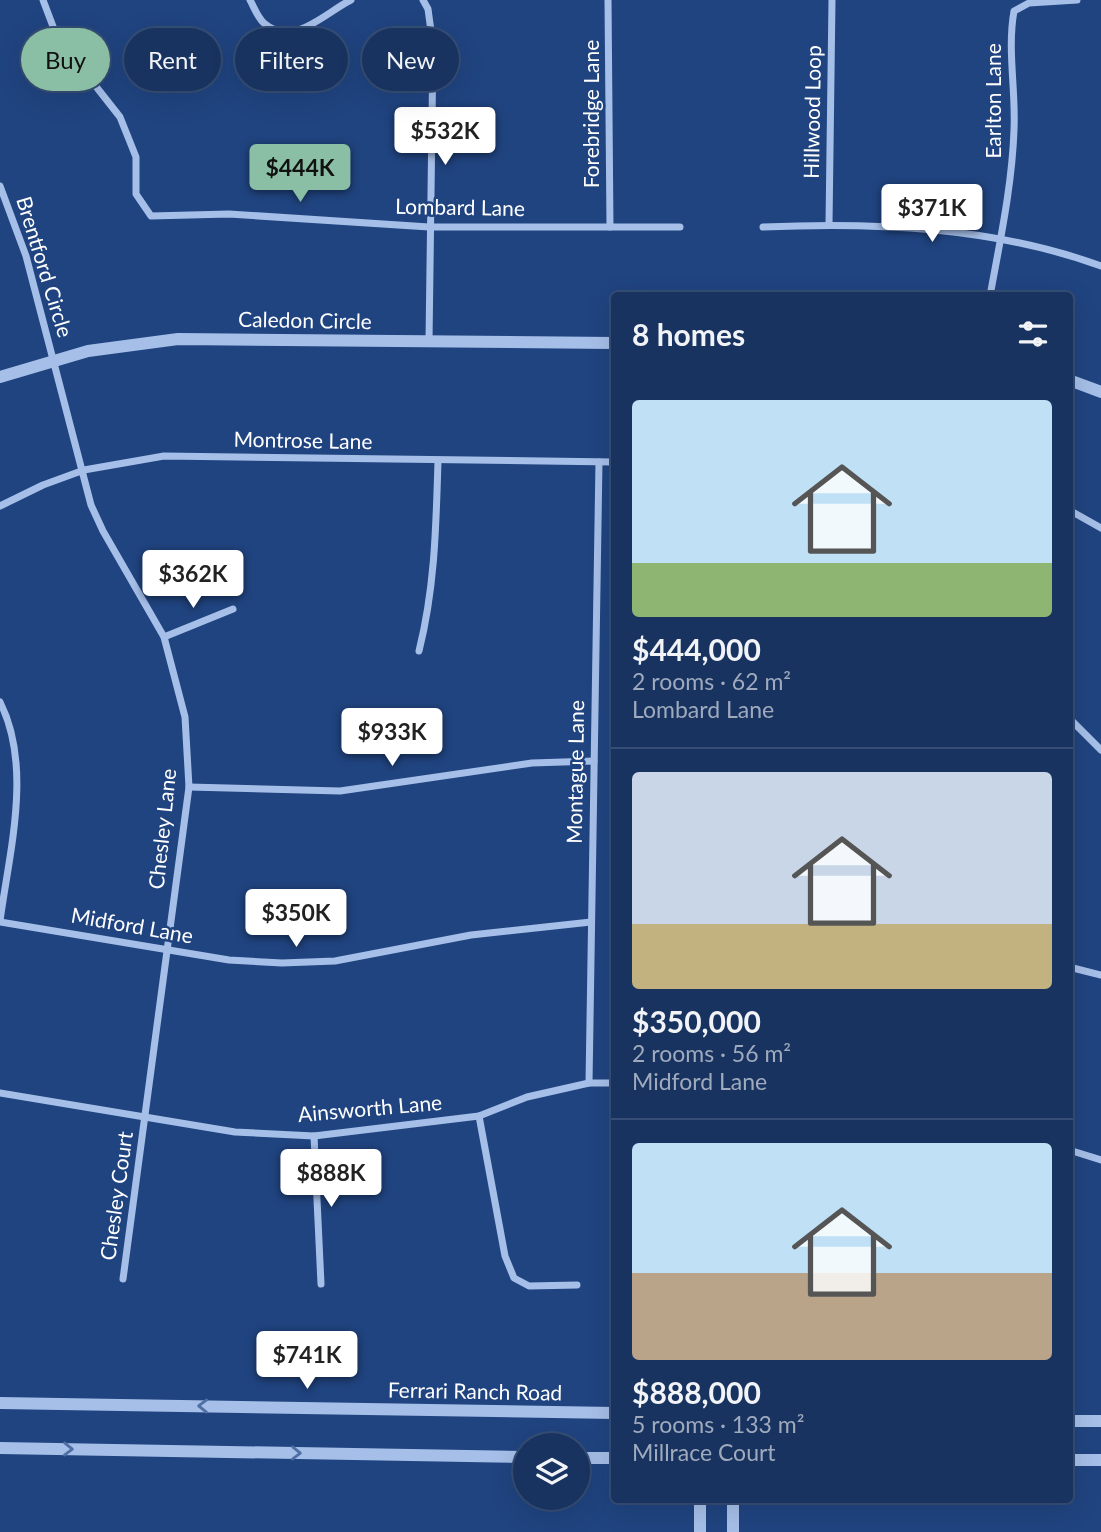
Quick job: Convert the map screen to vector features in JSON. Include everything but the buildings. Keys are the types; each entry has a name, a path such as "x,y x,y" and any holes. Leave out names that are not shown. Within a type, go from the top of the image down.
{"street":[{"name":"Lombard Lane","path":"43,0 57,37 120,117 136,157 136,194 151,216 229,214 429,227 680,227"},
{"path":"250,0 264,24 282,32 295,32 351,0"},
{"path":"423,0 428,9 433,46 429,341"},
{"name":"Forebridge Lane","path":"608,0 610,227"},
{"name":"Hillwood Loop","path":"829,224 832,0"},
{"name":"Earlton Lane","path":"991,292 1009,187 1014,128 1011,27 1014,11 1029,3 1077,0"},
{"name":"Brentford Circle","path":"0,186 26,256 54,359"},
{"path":"762,227 829,224 940,230 1000,239 1071,255 1101,266"},
{"name":"Caledon Circle","path":"0,377 54,359 116,345 178,339 611,343"},
{"name":"Chesley Lane","path":"54,359 91,505 164,637 186,718 189,787 145,1118"},
{"path":"1073,382 1101,393"},
{"name":"Montrose Lane","path":"0,506 43,485 83,470 164,456 611,462"},
{"path":"419,651 431,603 436,560 438,461"},
{"name":"Montague Lane","path":"589,1083 599,462"},
{"path":"1073,512 1101,528"},
{"path":"164,637 233,609"},
{"path":"0,702 15,755 15,811 0,921"},
{"path":"1073,722 1101,750"},
{"path":"189,787 340,791 518,765 594,761"},
{"name":"Midford Lane","path":"0,921 229,960 282,963 335,961 471,935 591,922"},
{"path":"1073,968 1101,975"},
{"name":"Ainsworth Lane","path":"0,1093 236,1132 314,1136 479,1116 527,1097 589,1083 611,1083"},
{"path":"479,1116 505,1256 514,1278 528,1286 577,1285"},
{"name":"Chesley Court","path":"124,1279 145,1118"},
{"path":"314,1136 321,1284"},
{"path":"1073,1151 1101,1160"},
{"name":"Ferrari Ranch Road","path":"0,1403 611,1413"},
{"path":"1073,1421 1101,1421"},
{"path":"0,1448 513,1457"},
{"path":"590,1458 611,1458"},
{"path":"1073,1460 1101,1460"},
{"path":"700,1503 700,1532"},
{"path":"733,1503 733,1532"}]}
